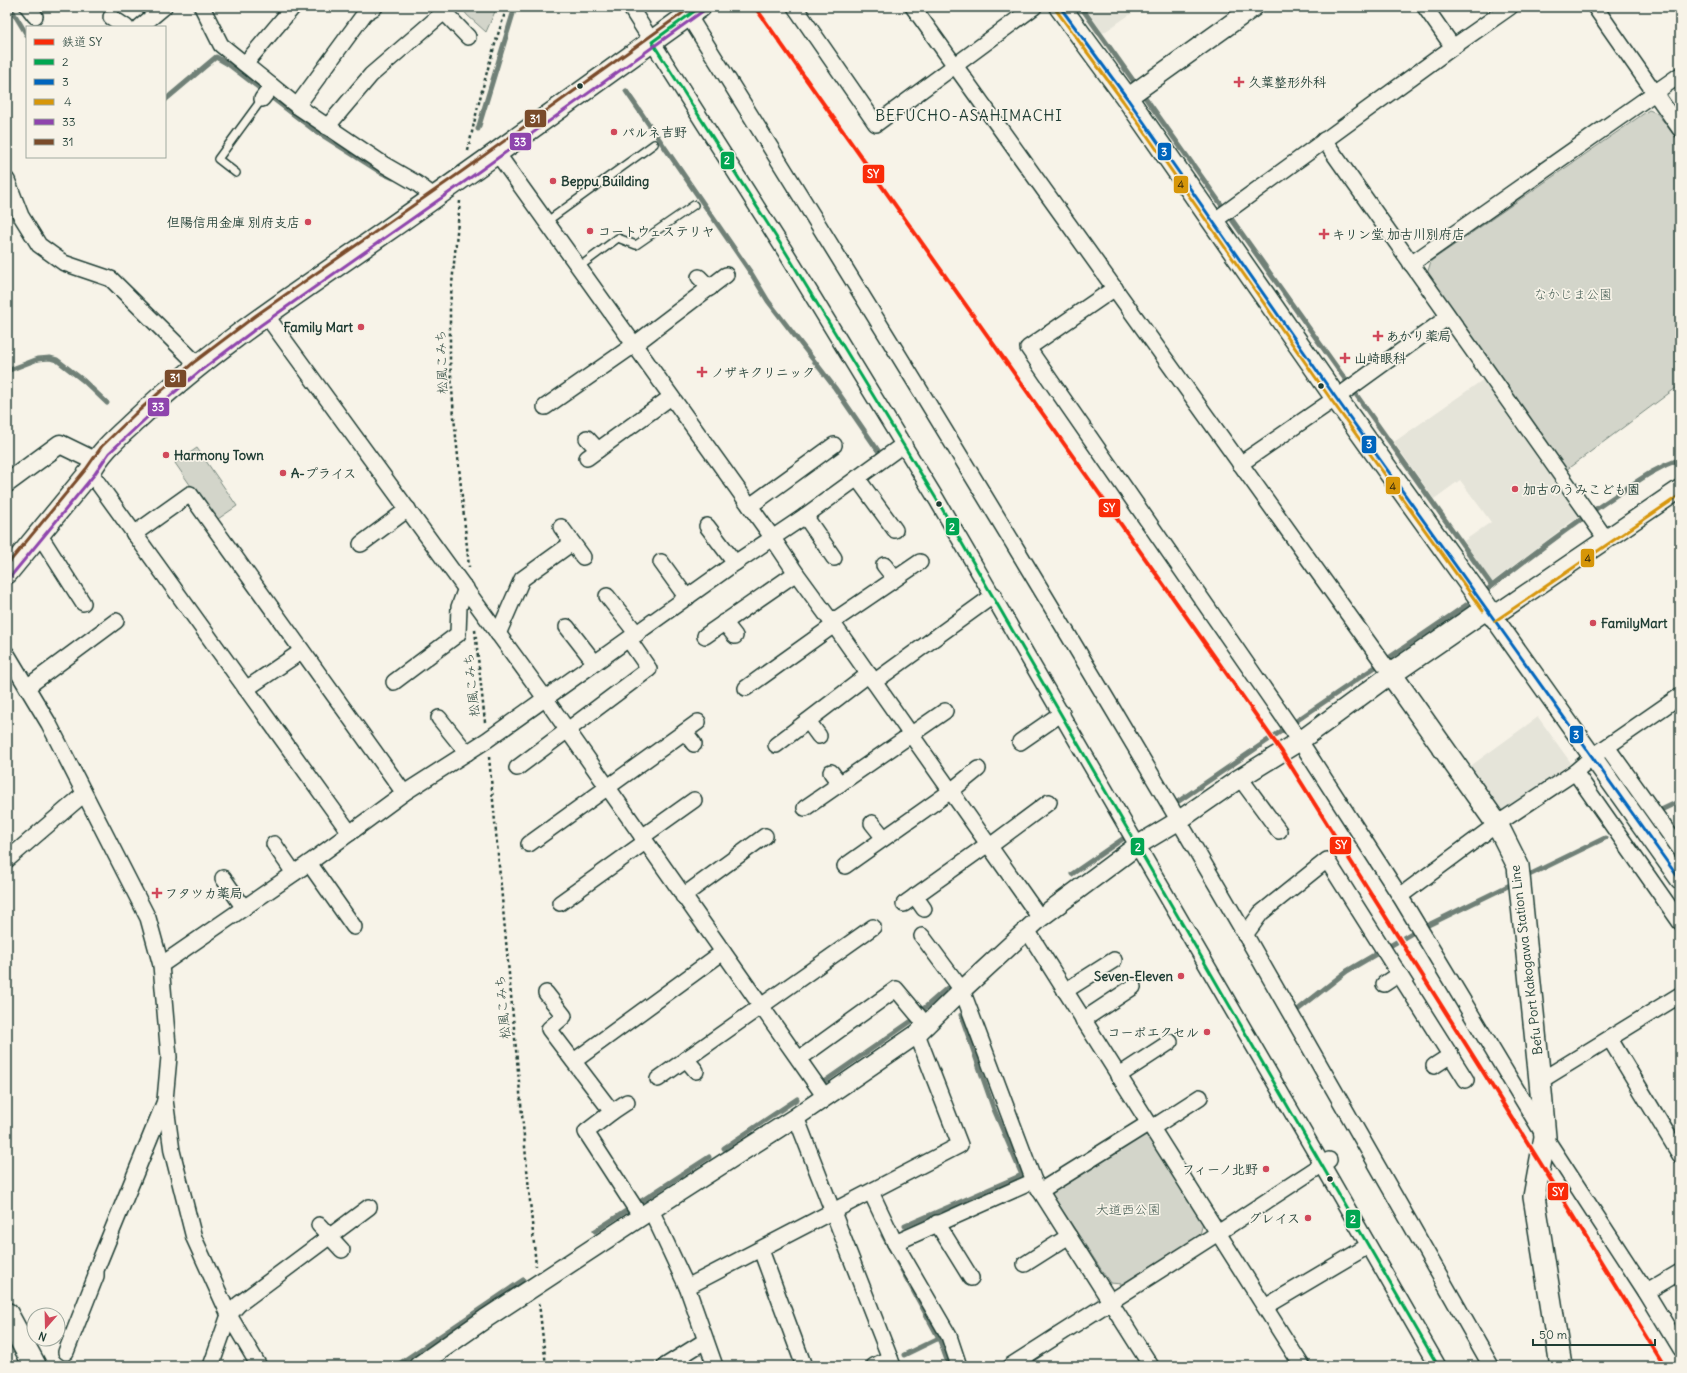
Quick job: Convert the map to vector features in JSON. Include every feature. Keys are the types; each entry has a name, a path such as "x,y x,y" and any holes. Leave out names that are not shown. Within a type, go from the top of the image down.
{"highway":[{"path":"7,1314 35,1366"},
{"path":"7,1333 25,1366"}],"main road":[{"path":"1060,7 1127,98 1336,398 1488,610 1390,673"},
{"path":"7,573 109,445 168,389 266,315 497,153 694,11"},
{"name":"Befu Port Kakogawa Station Line","path":"1390,673 1497,824 1518,866 1545,1137 1534,1197 1561,1366"}],"street":[{"path":"141,26 164,7"},
{"path":"202,7 221,45 245,64 268,91 297,106 383,164 416,183 434,197"},
{"path":"245,64 293,7"},
{"path":"297,106 365,13 375,7"},
{"path":"630,7 781,245 904,444 994,595 1138,845 1326,1162 1368,1246 1438,1366"},
{"path":"794,7 876,124 1034,7"},
{"path":"418,1366 646,1213 796,1117 922,1030 962,990 1040,918 1138,845 1240,778 1300,741 1390,673 913,7"},
{"path":"1127,98 1254,7"},
{"path":"1425,7 1453,47"},
{"path":"1214,221 1510,7"},
{"path":"1595,7 1654,94 1680,129"},
{"path":"694,11 987,499 1246,935 1491,1366"},
{"path":"327,127 371,75 444,12 468,37"},
{"path":"111,17 124,26"},
{"path":"1411,264 1680,75"},
{"path":"1324,140 1606,539"},
{"path":"497,153 750,506 1040,918"},
{"path":"8,186 21,216 39,244 64,263 111,279 199,366"},
{"path":"545,408 726,275"},
{"path":"699,277 710,288"},
{"path":"1115,288 1028,348 1300,741 1400,896 1545,1137 1646,1292 1680,1348"},
{"path":"266,315 545,698 567,732 825,1097"},
{"path":"1240,464 1336,398 1448,317"},
{"path":"587,438 593,454 672,397"},
{"path":"7,483 60,444 92,467 134,534 350,833"},
{"path":"161,964 309,863 404,793 487,740 735,563 805,516 904,444"},
{"path":"750,506 834,445"},
{"path":"857,478 895,530"},
{"path":"1680,489 1606,539 1488,610 1680,880"},
{"path":"134,534 190,494 404,793"},
{"path":"361,544 408,509"},
{"path":"805,516 834,558"},
{"path":"707,526 735,563"},
{"path":"561,527 583,557"},
{"path":"39,534 83,603"},
{"path":"498,634 522,579 572,543"},
{"path":"661,562 687,598"},
{"path":"746,688 920,562"},
{"path":"884,565 895,579"},
{"path":"705,636 796,573"},
{"path":"394,682 412,660 458,634 459,607 469,592"},
{"path":"776,745 808,721 994,595"},
{"path":"517,768 649,669 633,637 607,596"},
{"path":"27,687 116,620"},
{"path":"724,622 734,636"},
{"path":"568,627 595,663"},
{"path":"246,689 302,651"},
{"path":"7,654 49,724 148,918 161,964 169,1057 165,1100 172,1151 194,1238 229,1315 259,1366"},
{"path":"1400,896 1497,824 1575,772 1592,757 1680,696"},
{"path":"805,808 945,711"},
{"path":"1020,742 1062,713"},
{"path":"439,718 467,753"},
{"path":"808,721 818,736"},
{"path":"529,844 698,722"},
{"path":"685,732 694,744"},
{"path":"1607,747 1680,849"},
{"path":"845,866 951,791 978,769"},
{"path":"831,772 840,784"},
{"path":"1575,772 1680,922"},
{"path":"1240,778 1279,831"},
{"path":"7,860 84,794"},
{"path":"560,903 644,840 694,800"},
{"path":"924,909 910,900 1049,802"},
{"path":"872,822 884,838"},
{"path":"684,896 748,840 765,836"},
{"path":"274,844 294,873"},
{"path":"1246,935 1261,913 1327,860 1466,1080"},
{"path":"309,863 354,927"},
{"path":"223,878 244,908"},
{"path":"658,1079 873,927"},
{"path":"1027,930 1082,1020 1302,1366"},
{"path":"922,936 962,990 1037,1186 1151,1366"},
{"path":"574,1062 723,952"},
{"path":"1065,991 1114,960"},
{"path":"1384,984 1399,974"},
{"path":"1082,1020 1133,987"},
{"path":"686,1287 761,1250 960,1145 922,1030 896,989 799,1059"},
{"path":"546,993 564,1016 549,1029 612,1112"},
{"path":"1540,1081 1680,995"},
{"path":"1610,1039 1680,1155"},
{"path":"1118,1076 1170,1042"},
{"path":"1434,1066 1451,1055"},
{"path":"686,1059 696,1072"},
{"path":"895,1243 937,1223 1037,1186 1200,1097"},
{"path":"66,1352 96,1276 96,1270 165,1100"},
{"path":"627,1102 586,1132 646,1213 686,1287 715,1366"},
{"path":"796,1117 892,1362 874,1366"},
{"path":"1016,1364 1326,1162"},
{"path":"871,1192 895,1243 949,1336 959,1366"},
{"path":"211,1366 229,1315 239,1304 368,1207"},
{"path":"937,1223 971,1278"},
{"path":"319,1225 342,1250"},
{"path":"1025,1264 1069,1236"},
{"path":"1265,1307 1368,1246"},
{"path":"761,1250 804,1366"},
{"path":"1646,1292 1680,1272"},
{"path":"665,1366 705,1341"}],"lane":[{"path":"236,174 218,159 268,91"},
{"path":"546,222 654,144"},
{"path":"579,267 618,238 636,244 694,205"}],"path":[{"name":"松風こみち","path":"469,592 450,360 450,304 463,177 478,104 507,7"},
{"name":"松風こみち","path":"475,627 546,1366"}],"shaded area":[{"path":"1085,7 1141,7 1103,33"},
{"name":"加古のうみこども園","path":"1484,379 1584,519 1572,521 1492,582 1464,541 1491,522 1460,480 1434,499 1394,442"},
{"path":"1538,717 1571,763 1501,811 1465,770"}],"green space":[{"path":"461,7 497,7 486,32 467,15"},
{"name":"なかじま公園","path":"1649,110 1657,113 1680,143 1680,385 1566,470 1427,274 1431,261"},
{"path":"197,448 237,506 215,521 175,463"},
{"name":"大道西公園","path":"1141,1131 1148,1134 1203,1222 1200,1235 1122,1284 1110,1283 1052,1194 1054,1186"}],"waterway":[{"path":"10,7 26,33"},
{"path":"478,129 515,7"},
{"path":"1081,7 1492,586"},
{"path":"166,99 216,57 228,64 314,130 380,172 393,178"},
{"path":"626,91 751,273 768,301 835,388 879,452"},
{"path":"7,371 38,359 50,358 57,360 84,381 107,403"},
{"path":"1483,593 1549,542 1601,506 1647,475 1678,460"},
{"path":"1176,803 1475,599"},
{"path":"1661,810 1680,801"},
{"path":"1072,874 1124,838"},
{"path":"1525,877 1605,838"},
{"path":"1295,1012 1347,971 1412,933 1514,883"},
{"path":"920,1012 953,983"},
{"path":"905,1226 1022,1175 993,1107 961,1015"},
{"path":"825,1081 910,1022"},
{"path":"724,1148 797,1099"},
{"path":"595,1231 709,1157"},
{"path":"883,1235 939,1338 949,1366"},
{"path":"396,1366 523,1280"},
{"path":"904,1355 939,1338"}],"rail line":[{"name":"SY","path":"755,7 1282,752 1541,1164 1665,1366"}],"transit line":[{"name":"31","path":"7,565 86,469 102,446 135,414 193,363 255,316 461,172 691,7"},
{"name":"2","path":"700,7 652,42 785,251 937,500 1438,1366"},
{"name":"3","path":"1060,7 1127,98 1336,398 1680,880"},
{"name":"４","path":"1056,10 1123,101 1332,401 1483,611"},
{"name":"33","path":"11,576 94,475 109,453 170,396 200,371 261,325 703,11"},
{"name":"４","path":"1495,621 1680,495"}],"place":[{"name":"久葉整形外科","path":"1239,82"},
{"name":"パルネ吉野","path":"614,132"},
{"name":"Beppu Building","path":"553,181"},
{"name":"但陽信用金庫 別府支店","path":"308,222"},
{"name":"コートウェステリヤ","path":"590,231"},
{"name":"キリン堂 加古川別府店","path":"1324,234"},
{"name":"Family Mart","path":"361,327"},
{"name":"あかり薬局","path":"1378,336"},
{"name":"山崎眼科","path":"1345,358"},
{"name":"ノザキクリニック","path":"702,372"},
{"name":"Harmony Town","path":"166,455"},
{"name":"A-プライス","path":"283,473"},
{"name":"加古のうみこども園","path":"1515,489"},
{"name":"FamilyMart","path":"1593,623"},
{"name":"フタツカ薬局","path":"157,893"},
{"name":"Seven-Eleven","path":"1181,976"},
{"name":"コーポエクセル","path":"1207,1032"},
{"name":"フィーノ北野","path":"1266,1169"},
{"name":"グレイス","path":"1308,1218"}],"district":[{"name":"BEFUCHO-ASAHIMACHI","path":"969,116"}]}
